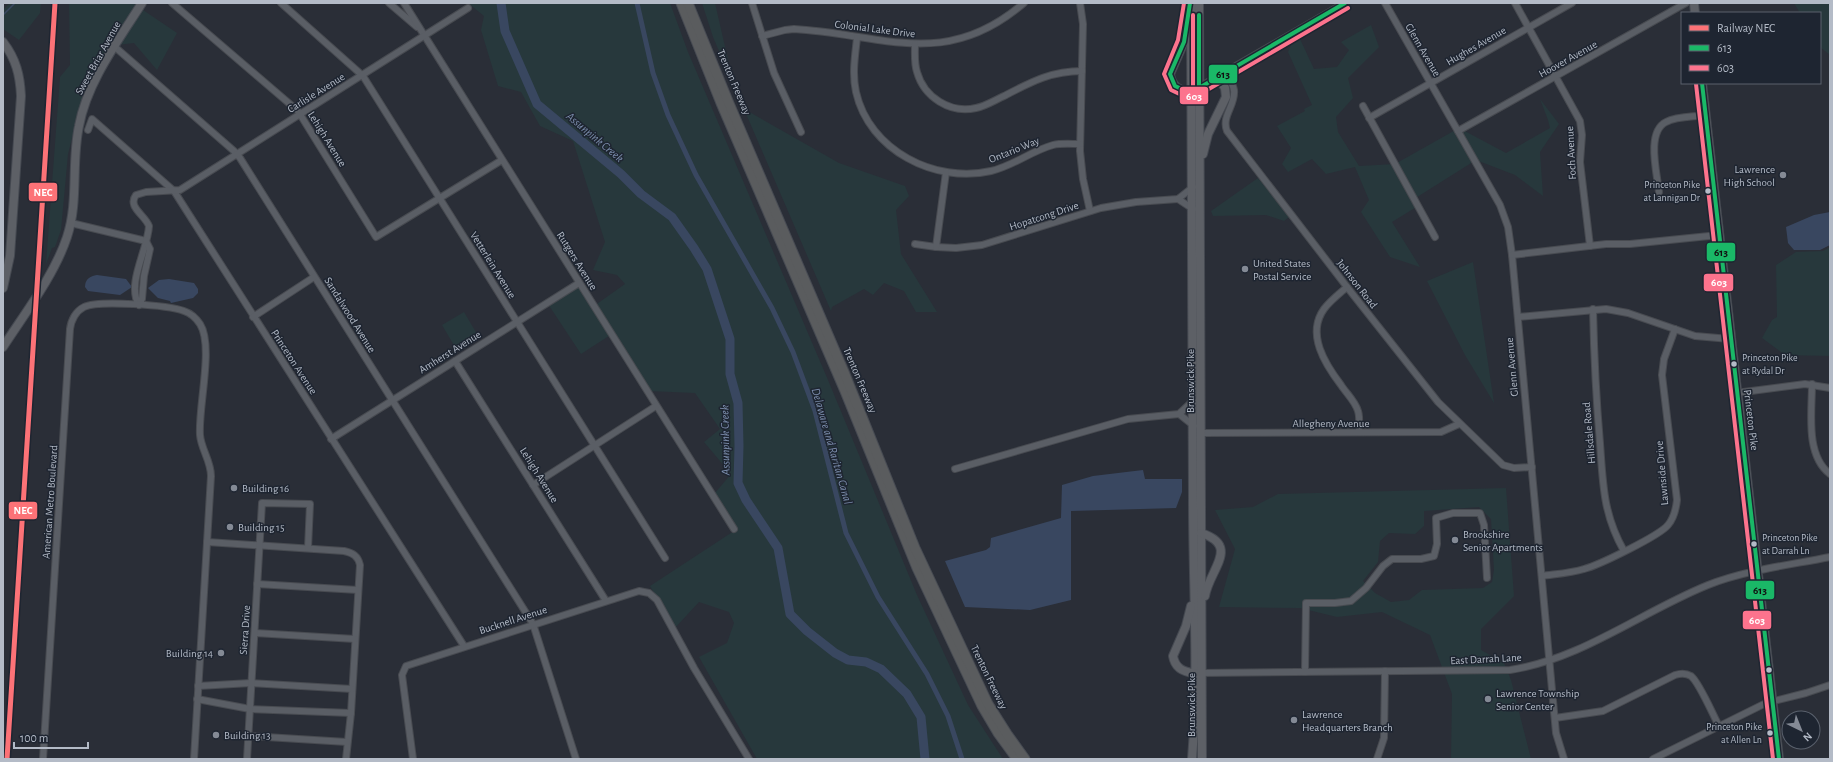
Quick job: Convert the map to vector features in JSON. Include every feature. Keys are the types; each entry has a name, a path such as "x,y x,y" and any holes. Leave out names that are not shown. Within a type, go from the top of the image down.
{"highway":[{"name":"Trenton Freeway","path":"681,3 721,103 845,391 917,568 982,706 998,733 1017,759"},
{"name":"Trenton Freeway","path":"688,3 728,101 844,372 916,548 988,704 1025,759"}],"main road":[{"name":"Sweet Briar Avenue","path":"3,347 51,272 68,236 75,199 76,145 80,121 90,92 142,3"},
{"path":"1191,3 1184,42 1170,74 1175,86 1183,90 1196,90"},
{"name":"Brunswick Pike","path":"1191,3 1200,178 1202,620 1192,759"},
{"name":"Brunswick Pike","path":"1198,3 1193,187 1193,544 1202,759"},
{"path":"3,42 13,58 19,72 21,96 10,256 3,288"},
{"path":"1200,178 1208,134 1226,97 1225,88 1218,77"},
{"name":"Princeton Pike","path":"1702,84 1736,393 1779,759"},
{"path":"1201,533 1215,538 1222,550 1220,559 1206,590 1202,620"},
{"path":"1195,588 1186,626 1173,656 1178,668 1186,672 1198,673"}],"street":[{"name":"Lehigh Avenue","path":"172,3 296,110 376,237 440,199"},
{"name":"Vetterlein Avenue","path":"281,3 363,76 666,558"},
{"path":"389,3 424,34"},
{"name":"Rutgers Avenue","path":"404,3 734,529"},
{"path":"752,3 774,73 801,132"},
{"name":"Colonial Lake Drive","path":"762,36 794,29 915,44 949,41 976,33 1001,20 1024,3"},
{"path":"1080,3 1083,24 1080,144 1083,179 1090,211"},
{"path":"1196,90 1345,3"},
{"name":"Glenn Avenue","path":"1385,3 1458,131 1504,216 1511,239 1557,738 1564,759"},
{"name":"Foch Avenue","path":"1515,3 1577,114 1582,127 1580,162 1590,246"},
{"name":"Hughes Avenue","path":"1370,118 1572,3"},
{"name":"Hoover Avenue","path":"1458,131 1686,3"},
{"name":"Carlisle Avenue","path":"174,191 180,190 363,76 424,34 468,8"},
{"name":"Ontario Way","path":"857,38 854,81 859,102 868,121 884,140 902,155 924,166 946,172 966,174 991,171 1013,164 1051,146 1080,144"},
{"path":"915,44 916,70 922,85 939,102 960,109 984,106 1047,75 1068,71 1082,71"},
{"name":"Sandalwood Avenue","path":"115,47 237,154 533,624 576,759"},
{"name":"Johnson Road","path":"1226,72 1232,84 1234,96 1225,122 1227,131 1347,288 1438,402 1459,424 1503,465 1514,468 1532,467"},
{"path":"1363,106 1435,237"},
{"path":"1659,192 1654,140 1657,130 1670,121 1706,116"},
{"name":"Princeton Avenue","path":"88,130 92,119 174,191 464,646"},
{"path":"440,199 502,160"},
{"path":"936,248 946,172"},
{"path":"1193,187 1178,199 1193,209"},
{"path":"140,305 150,249 146,241 148,224 135,207 134,198 139,193 174,191"},
{"name":"Hopatcong Drive","path":"915,244 936,248 956,248 982,245 1090,211 1136,202 1178,199"},
{"path":"71,222 146,241"},
{"path":"1512,255 1590,246 1630,244 1719,235"},
{"path":"253,317 314,277"},
{"name":"Amherst Avenue","path":"331,439 579,283"},
{"path":"1347,288 1323,310 1318,323 1318,341 1323,359 1327,366 1355,405 1359,415 1359,432"},
{"name":"American Metro Boulevard","path":"44,759 71,326 76,313 84,307 91,305 140,305 186,312 198,321 204,333 205,349 200,434 211,471 194,759"},
{"path":"1518,317 1593,309 1622,312 1699,337 1730,340"},
{"name":"Hillsdale Road","path":"1593,309 1595,394 1605,503 1612,528 1624,551"},
{"name":"Lawnside Drive","path":"1542,576 1584,570 1663,530 1672,519 1677,500 1662,375 1664,359 1675,329"},
{"name":"Lehigh Avenue","path":"455,361 606,601"},
{"path":"1736,393 1812,384 1830,388"},
{"path":"1812,384 1813,441 1818,460 1830,474"},
{"path":"955,469 1128,419 1179,414 1194,400"},
{"path":"533,485 656,406"},
{"path":"1179,414 1194,426"},
{"name":"Allegheny Avenue","path":"1201,433 1441,432 1459,424"},
{"name":"Sierra Drive","path":"247,759 262,503 310,504 308,548"},
{"path":"1306,672 1306,603 1335,603 1351,601 1366,588 1383,566 1392,559 1420,559 1434,556 1438,544 1436,518 1453,513 1480,513 1484,525 1487,578"},
{"path":"207,542 344,551 351,552 356,556 360,566 351,714 346,759"},
{"name":"East Darrah Lane","path":"1198,673 1510,670 1550,661 1574,652 1709,585 1758,572 1830,558"},
{"path":"257,584 358,590"},
{"name":"Bucknell Avenue","path":"413,759 402,676 404,668 409,664 630,593 645,591 657,600 694,668 749,759"},
{"path":"255,633 355,639"},
{"path":"1377,759 1384,738 1385,671"},
{"path":"1555,718 1603,711 1676,675 1684,673 1688,674 1695,680 1719,726"},
{"path":"198,686 251,683 352,689"},
{"path":"1652,759 1773,700 1806,694 1830,685"},
{"path":"198,699 250,709 351,714"},
{"path":"249,736 347,742"}],"shaded area":[{"path":"10,3 41,3 40,13 19,40 3,29 3,10"},
{"path":"69,3 146,3 143,10 177,33 157,70 134,43 109,46 86,84 68,154 61,230 55,247 52,248 46,264 60,77 70,65"},
{"path":"468,3 670,3 688,52 828,380 917,595 968,705 1003,759 757,759 699,657 727,643 734,623 729,612 699,602 674,629 650,586 734,531 715,493 731,474 704,442 720,429 695,393 648,391 612,334 581,354 546,301 578,280 594,306 625,284 617,275 593,270 605,242 573,141 540,126 521,92 498,86 481,30 484,16"},
{"path":"702,3 715,3 734,86 713,37"},
{"path":"1794,3 1830,3 1830,55 1821,48 1821,12 1799,12"},
{"path":"1371,25 1379,47 1348,78 1353,98 1336,117 1338,132 1359,166 1395,164 1459,128 1506,153 1550,128 1540,99 1559,124 1540,152 1543,196 1515,175 1476,160 1414,199 1418,206 1392,222 1420,267 1390,257 1361,212 1369,200 1355,167 1326,174 1312,159 1288,172 1282,164 1291,148 1277,126 1305,111 1304,109 1312,105 1288,52 1291,45 1300,39 1314,69 1337,67 1349,50 1341,42"},
{"path":"744,109 839,163 905,186 909,196 896,210 901,254 937,312 916,312 904,291 884,283 873,295 864,289 832,307 831,311"},
{"path":"1258,178 1289,217 1284,221 1266,215 1213,216 1211,211"},
{"path":"1830,247 1830,356 1785,355 1762,338 1772,320 1777,317 1776,265 1796,252 1823,251"},
{"path":"1473,262 1494,403 1465,355 1427,281"},
{"path":"464,312 477,334 455,347 442,325"},
{"path":"1506,488 1514,596 1481,629 1481,650 1504,663 1511,680 1531,759 1451,759 1452,694 1430,635 1382,612 1337,617 1300,608 1219,607 1235,549 1215,510 1253,507 1278,494","holes":["1479,507 1491,519 1494,570 1492,582 1483,588 1422,590 1409,600 1391,602 1375,593 1363,581 1378,562 1380,541 1389,533 1415,534 1424,526 1424,511"]}],"water":[{"path":"1830,212 1830,245 1820,250 1794,250 1788,243 1786,227 1814,215"},
{"path":"97,275 126,279 132,287 120,295 88,291 85,287 87,280 92,276"},
{"path":"169,279 194,283 198,289 198,293 193,298 171,303 170,301 158,298 148,288 159,280"},
{"path":"1143,470 1145,479 1182,479 1182,492 1176,508 1071,511 1071,600 1030,610 965,607 945,561 986,550 990,547 991,538 1061,518 1062,485 1093,476"}],"waterway":[{"path":"3,15 15,3"},
{"name":"Assunpink Creek","path":"501,3 505,31 537,104 621,174 641,194 672,217 707,269 730,339 730,374 738,403 738,483 746,500 778,548 790,614 807,631 835,653 848,660 866,662 881,669 907,694 921,717 925,759"},
{"name":"Delaware and Raritan Canal","path":"637,3 653,73 668,115 696,175 772,308 793,352 815,411 846,533 878,597 927,674 948,716 962,759"}],"rail line":[{"name":"NEC","path":"7,759 55,3"}],"transit line":[{"name":"603","path":"1184,3 1178,40 1164,74 1171,90 1188,98 1202,93 1348,8"},
{"name":"613","path":"1190,3 1184,42 1170,74 1175,86 1188,92 1199,88 1345,3"},
{"name":"603","path":"1193,15 1193,88"},
{"name":"613","path":"1199,15 1199,88"},
{"name":"603","path":"1696,84 1773,759"},
{"name":"613","path":"1702,84 1779,759"}],"place":[{"name":"Lawrence High School","path":"1783,175"},
{"name":"Princeton Pike at Lannigan Dr","path":"1708,191"},
{"name":"United States Postal Service","path":"1245,269"},
{"name":"Princeton Pike at Rydal Dr","path":"1734,364"},
{"name":"Building 16","path":"234,488"},
{"name":"Building 15","path":"230,527"},
{"name":"Brookshire Senior Apartments","path":"1455,540"},
{"name":"Princeton Pike at Darrah Ln","path":"1754,544"},
{"name":"Building 14","path":"221,653"},
{"name":"Lawrence Township Senior Center","path":"1488,699"},
{"name":"Lawrence Headquarters Branch","path":"1294,720"},
{"name":"Princeton Pike at Allen Ln","path":"1770,733"},
{"name":"Building 13","path":"216,735"}]}
